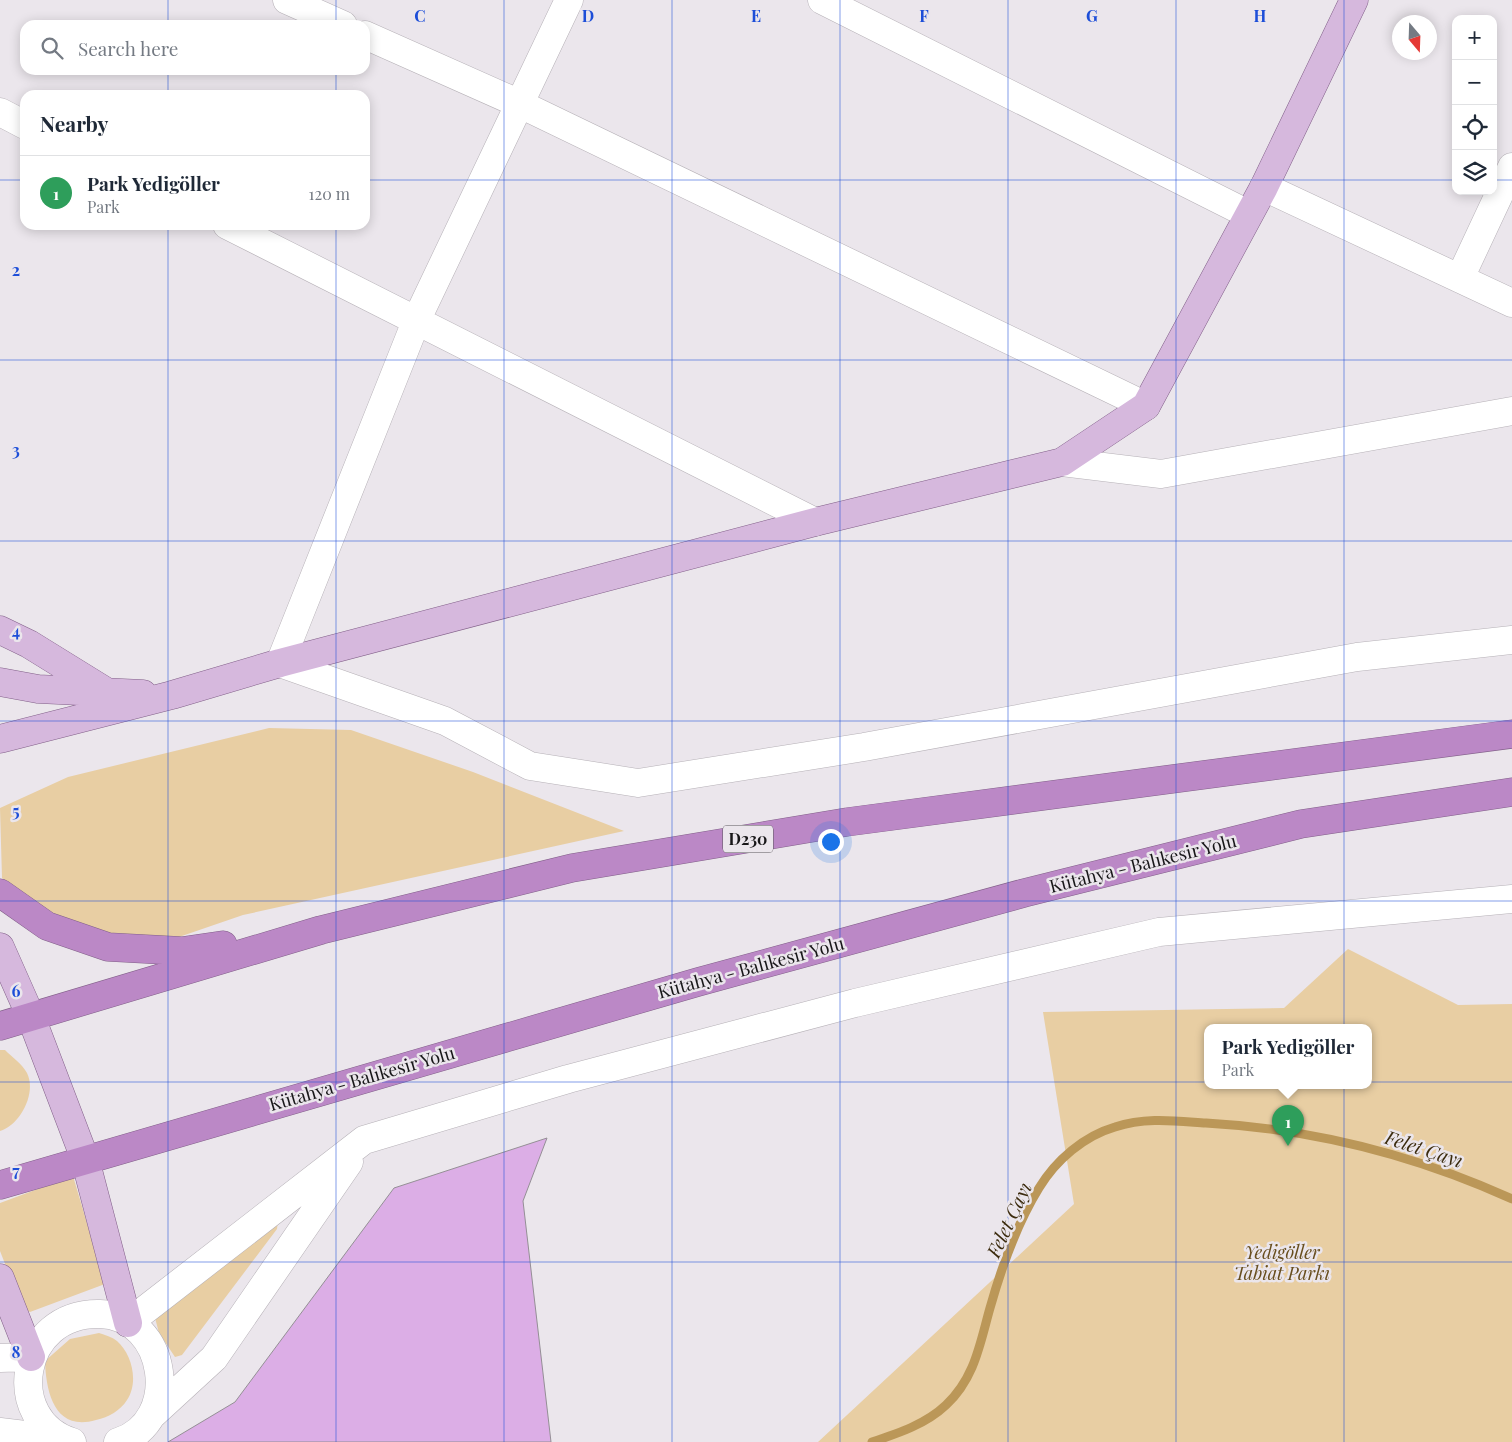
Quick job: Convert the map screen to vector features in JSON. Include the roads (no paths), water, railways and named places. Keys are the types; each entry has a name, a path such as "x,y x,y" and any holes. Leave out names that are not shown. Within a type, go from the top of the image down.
{"highway":[{"name":"D230","path":"0,1026 321,930 572,868 847,822 1512,734"},
{"name":"Kütahya - Balıkesir Yolu","path":"0,1184 698,982 1024,894 1301,824 1512,792"},
{"path":"0,893 47,926 108,947 182,952 321,930"}],"main road":[{"path":"0,739 172,695 280,663 815,522 1062,462 1146,406 1264,187 1354,0"},
{"path":"0,630 29,644 106,692"},
{"path":"0,682 38,689 172,695"},
{"path":"0,947 31,1017 85,1159 128,1323"},
{"path":"0,1278 31,1357"}],"street":[{"path":"287,0 331,20"},
{"path":"569,0 417,319 280,663 445,721 530,766 638,783 864,748 1357,657 1512,640"},
{"path":"822,0 1248,214"},
{"path":"370,37 520,104 1146,406"},
{"path":"0,112 20,122"},
{"path":"1460,278 1512,167"},
{"path":"1264,187 1512,303"},
{"path":"237,230 417,319 815,522"},
{"path":"1062,462 1160,474 1512,411"},
{"path":"128,1323 364,1140 568,1079 836,1008 1158,932 1512,899"},
{"path":"118,1442 137,1431 214,1358 364,1140"},
{"path":"69,1441 49,1429 37,1413 29,1393 31,1357 50,1330 74,1317 102,1314 128,1323 144,1337 156,1355 161,1376 158,1398 149,1418"},
{"path":"0,1358 31,1357"},
{"path":"0,1432 69,1441"}],"waterway":[{"name":"Felet Çayı","path":"872,1442 930,1418 956,1395 975,1360 994,1293 1017,1231 1031,1201 1046,1178 1062,1159 1092,1136 1104,1131 1127,1124 1160,1120 1246,1126 1285,1131 1324,1138 1401,1157 1438,1169 1512,1199"}],"place":[{"name":"Park Yedigöller","path":"1288,1146"}],"park label":[{"name":"Yedigöller Tabiat Parkı","path":"1282,1263"}]}
